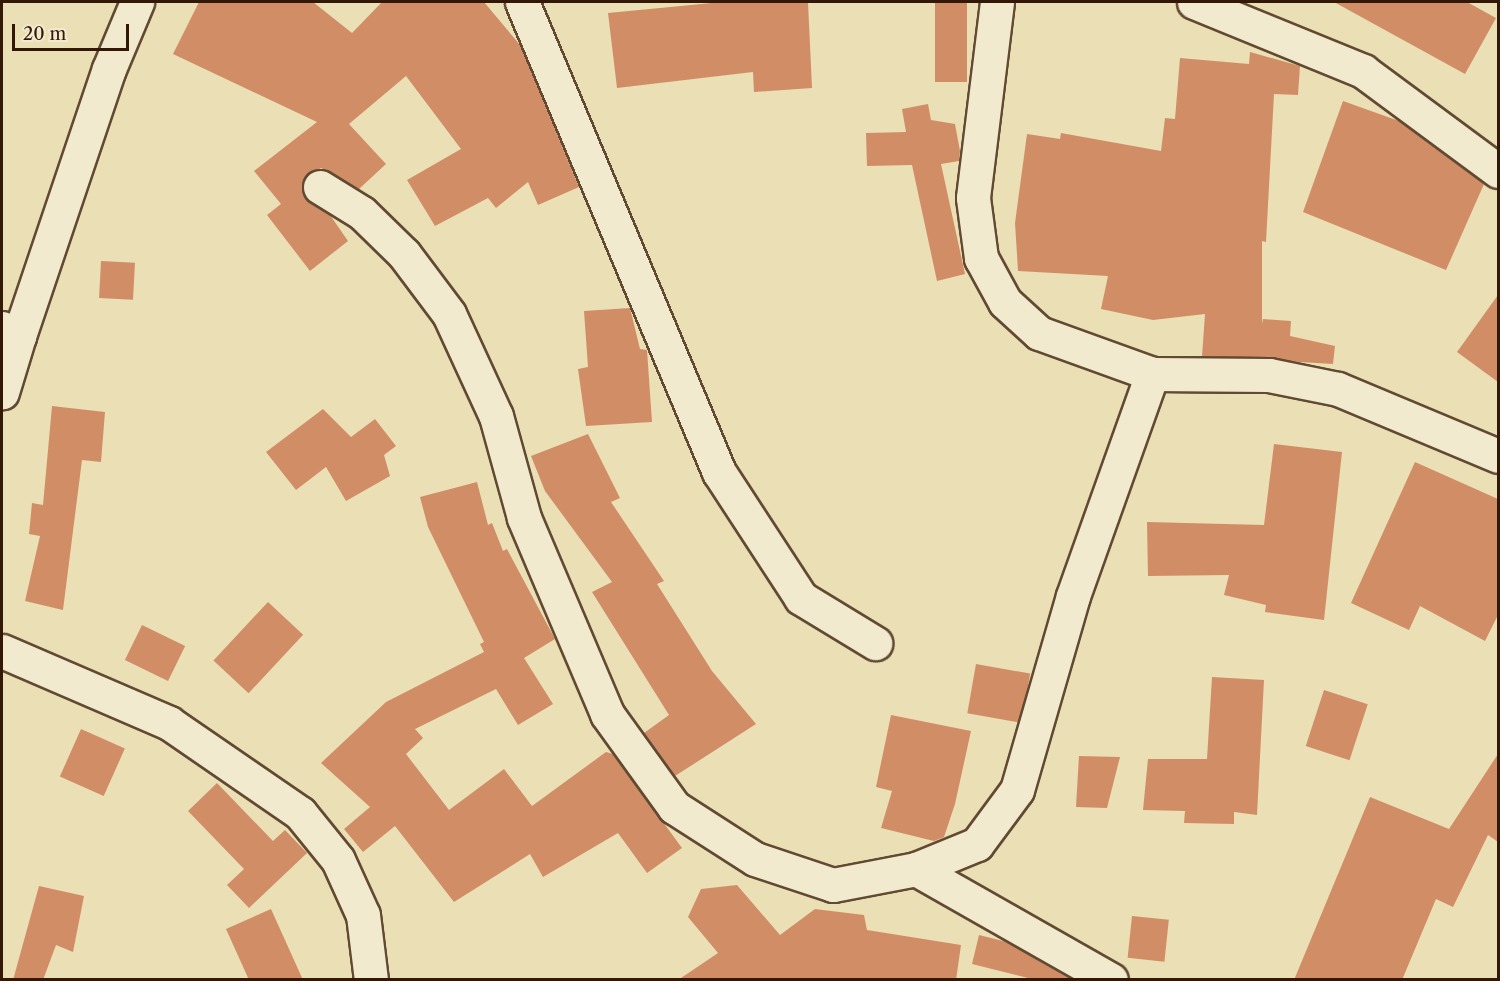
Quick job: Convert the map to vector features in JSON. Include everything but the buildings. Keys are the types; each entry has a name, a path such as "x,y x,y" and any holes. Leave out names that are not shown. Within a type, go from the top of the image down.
{"street":[{"path":"2,392 10,332 109,69 137,2"},
{"path":"522,2 719,472 801,598 875,643"},
{"path":"997,2 974,198 981,258 1005,302 1039,333 1152,374 1269,375 1338,389 1498,456"},
{"path":"1194,2 1363,71 1498,171"},
{"path":"320,187 362,213 404,254 449,314 496,416 524,518 607,714 674,807 755,859 832,885 916,869 977,844 1017,790 1074,596 1152,374"},
{"path":"2,651 169,723 300,813 338,860 363,915 371,980"},
{"path":"916,869 1112,980"}]}
